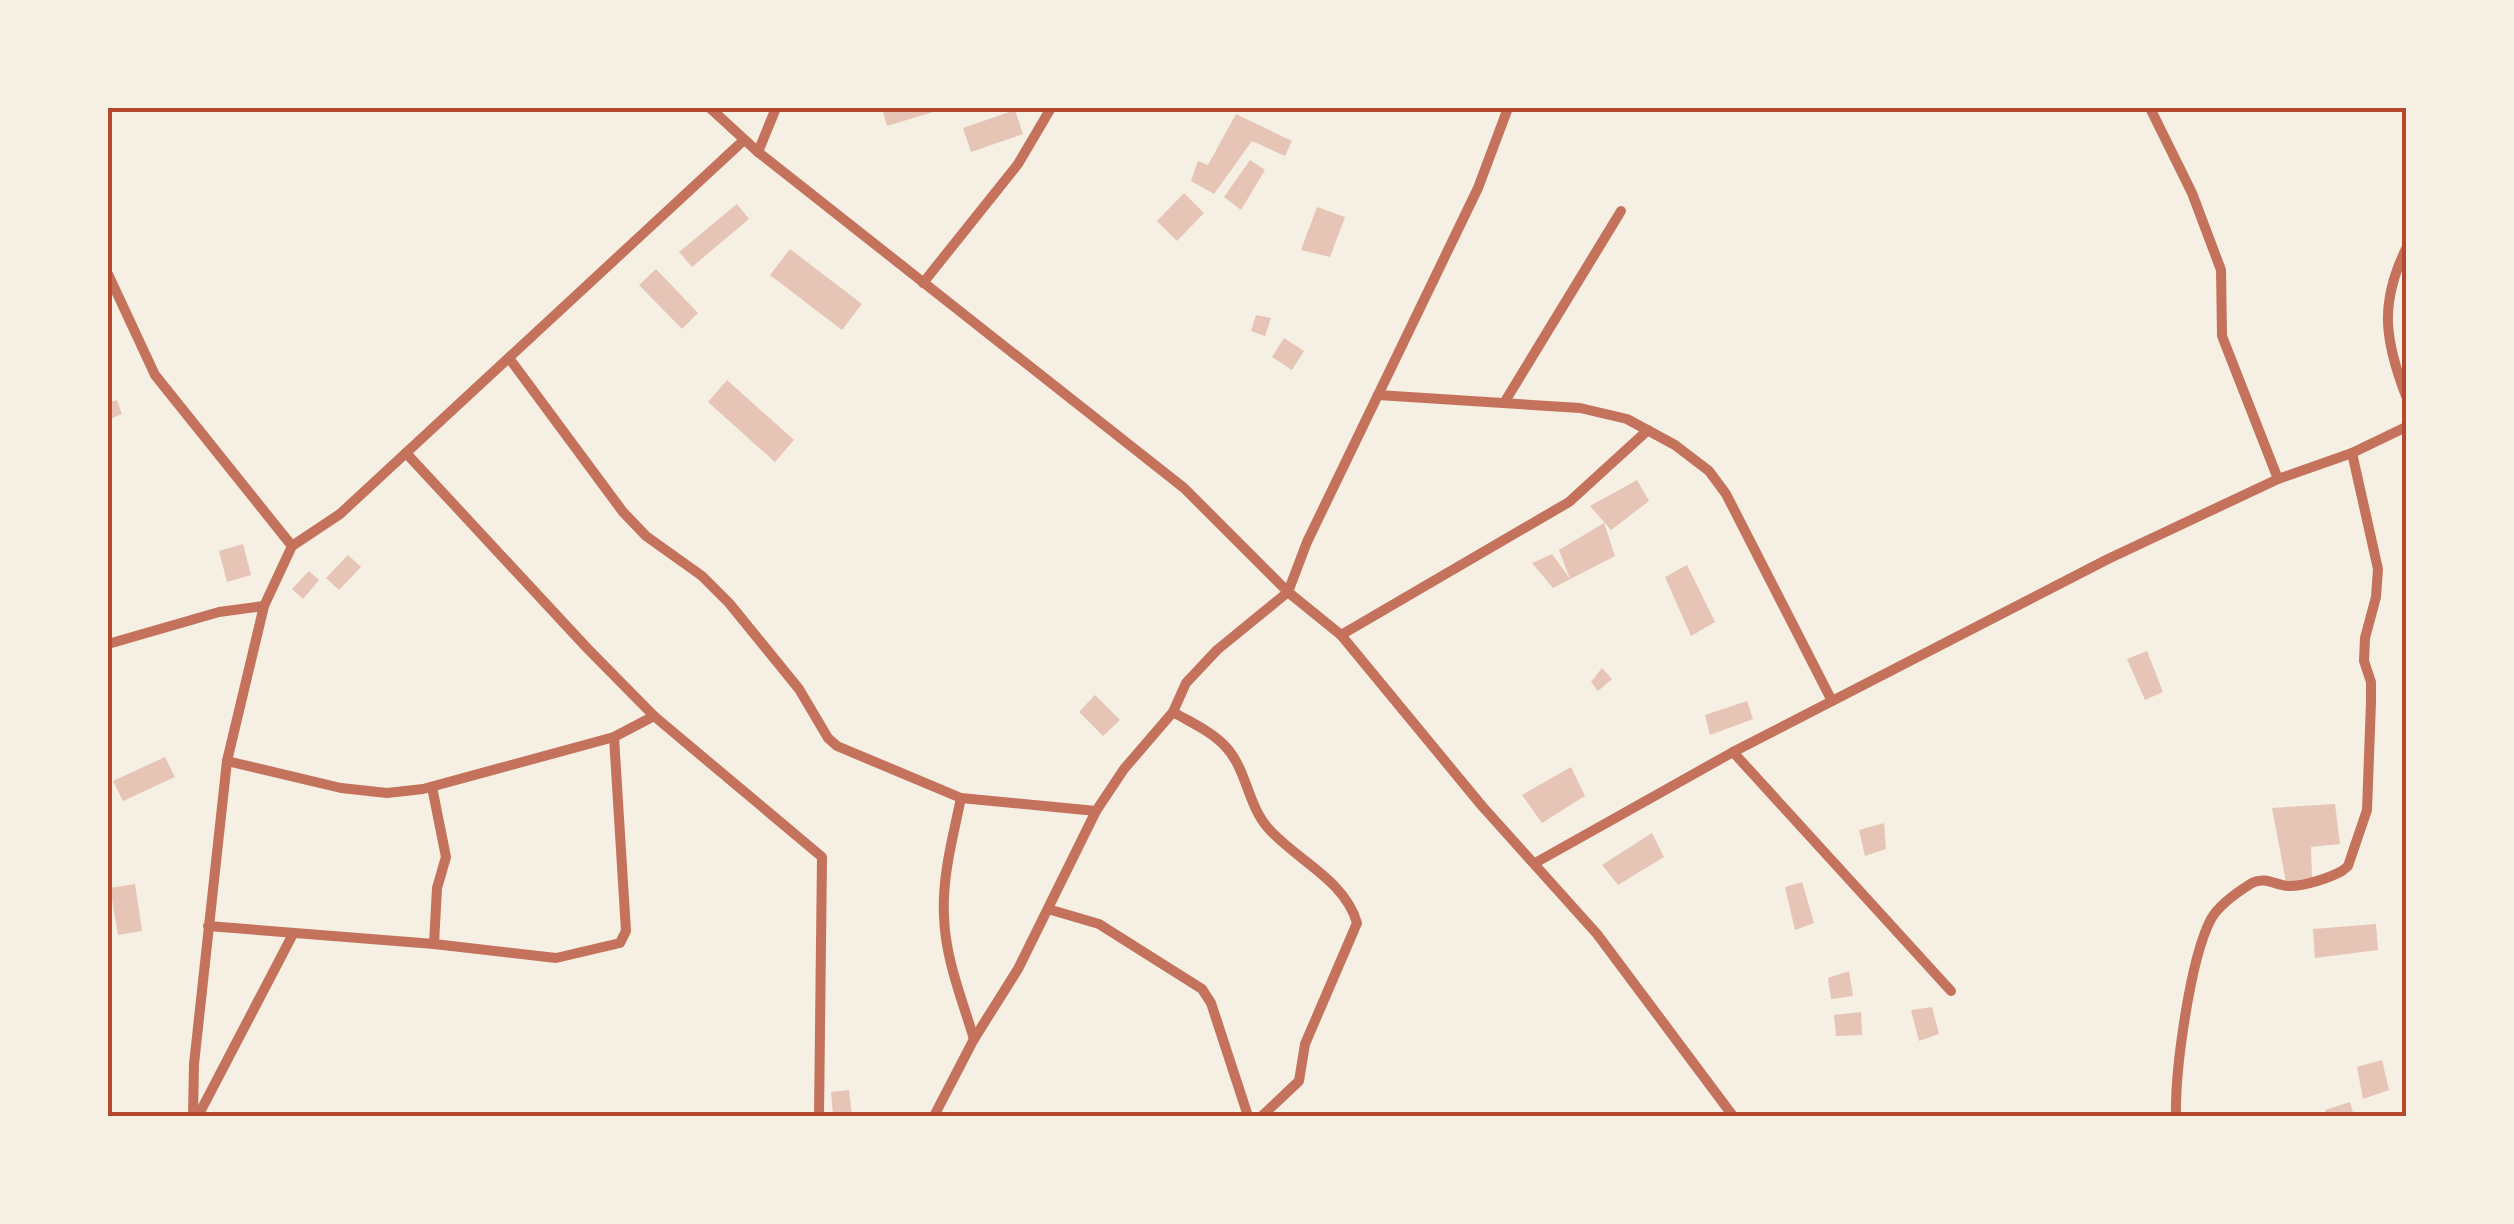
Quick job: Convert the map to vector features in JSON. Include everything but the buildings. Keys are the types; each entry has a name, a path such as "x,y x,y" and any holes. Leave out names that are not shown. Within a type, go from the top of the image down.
{"street":[{"path":"710,108 758,152 1184,488 1288,592 1341,635 1482,806 1597,934 1733,1116"},
{"path":"758,152 776,108"},
{"path":"923,283 1018,164 1051,108"},
{"path":"934,1116 974,1039 1018,968 1096,811 1124,769 1172,712 1186,683 1217,650 1288,592 1307,542 1478,188 1508,108"},
{"path":"2150,108 2192,193 2221,270 2222,336 2278,479"},
{"path":"195,1116 194,1064 226,761 264,606 292,546 340,514 744,140"},
{"path":"1504,403 1621,211"},
{"path":"2406,249 2388,301 2387,330 2392,359 2406,396"},
{"path":"108,274 155,375 292,546"},
{"path":"509,358 623,512 646,536 702,576 730,603 800,689 828,738 850,754 961,798 1096,811"},
{"path":"1378,395 1580,408 1628,419 1675,445 1708,470 1726,494 1832,701"},
{"path":"1535,863 1734,752 2108,559 2278,479 2352,453 2406,427"},
{"path":"1341,635 1568,502 1648,430"},
{"path":"406,453 654,716 822,857 819,1116"},
{"path":"2176,1116 2176,1089 2195,970 2211,919 2218,909 2256,882 2294,886 2342,872 2348,866 2367,810 2372,702 2364,649 2378,568 2352,453"},
{"path":"108,644 219,612 264,606"},
{"path":"1172,712 1222,742 1237,760 1268,828 1340,892 1352,906 1357,923 1304,1044 1300,1081 1262,1116"},
{"path":"226,761 341,788 387,793 432,787 614,738 654,716"},
{"path":"208,926 556,958 620,943 626,931 614,738"},
{"path":"1734,752 1952,991"},
{"path":"432,787 446,857 437,888 434,944"},
{"path":"961,798 945,880 944,916 948,954 974,1039"},
{"path":"1048,909 1099,924 1202,989 1211,1003 1248,1116"},
{"path":"195,1116 292,934"}]}
